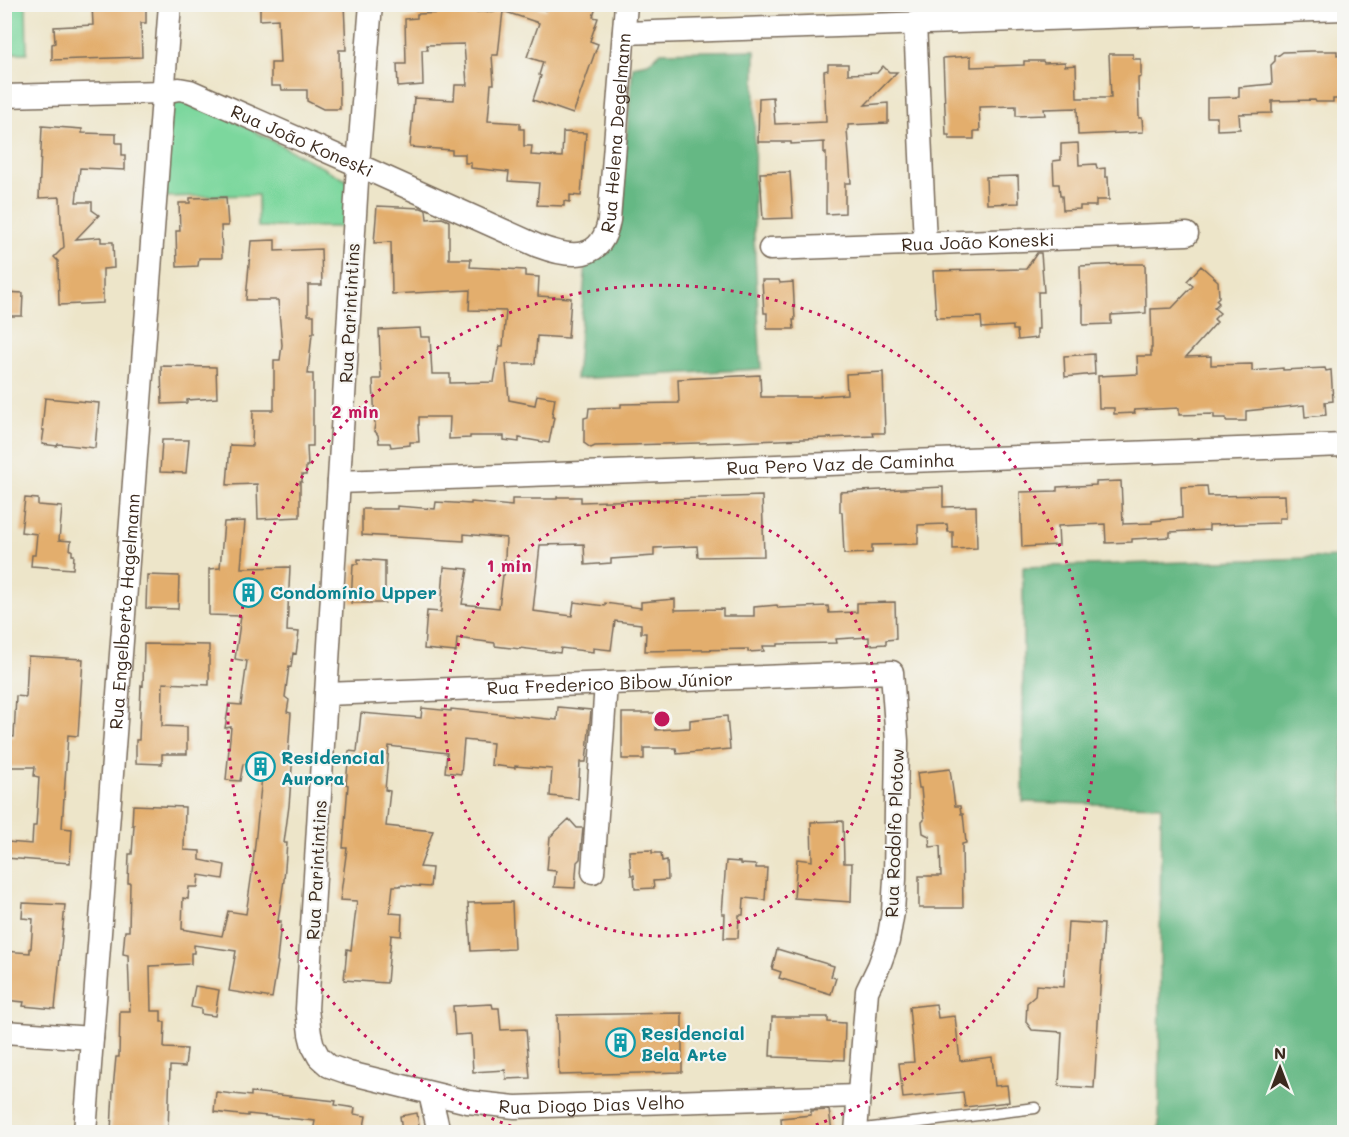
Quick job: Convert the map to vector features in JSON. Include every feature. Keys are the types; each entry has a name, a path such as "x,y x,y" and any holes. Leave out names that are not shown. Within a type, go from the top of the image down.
{"street":[{"name":"Rua Engelberto Hagelmann","path":"85,1132 170,4"},
{"name":"Rua Parintintins","path":"329,1066 318,1057 313,1046 307,1009 358,165 371,4"},
{"name":"Rua Helena Degelmann","path":"587,252 596,248 607,233 626,4"},
{"path":"624,33 1344,9"},
{"path":"915,23 925,243"},
{"name":"Rua João Koneski","path":"4,96 163,92 179,89 190,91 538,246 556,253 572,255 587,252"},
{"name":"Rua João Koneski","path":"770,249 1186,234"},
{"name":"Rua Pero Vaz de Caminha","path":"339,482 1344,445"},
{"name":"Rua Frederico Bibow Júnior","path":"326,694 892,672"},
{"name":"Rua Rodolfo Plotow","path":"856,1131 867,991 888,941 893,912 897,741 892,672"},
{"path":"593,872 606,683"},
{"path":"4,1032 92,1038"},
{"name":"Rua Diogo Dias Velho","path":"329,1066 430,1094 468,1102 515,1107 858,1096"},
{"path":"430,1094 439,1132"}],"lane":[{"path":"856,1131 1035,1108"}],"green space":[{"path":"4,5 26,5 27,53 5,53"},
{"path":"755,50 754,236 761,369 576,379 586,263 619,219 633,66 648,63 661,52"},
{"path":"182,98 196,100 350,182 347,227 258,227 258,195 159,197 167,109"},
{"path":"1344,557 1344,1132 1159,1132 1161,806 1023,802 1023,567"}],"building":[{"path":"92,4 146,4 146,23 141,23 142,57 52,60 52,44 55,43 54,27 93,25"},
{"path":"260,4 344,4 346,50 339,50 340,109 323,109 307,101 307,90 282,90 281,86 271,86 271,63 280,63 278,19 260,20"},
{"path":"492,4 527,4 546,10 547,4 597,4 593,17 598,18 590,41 598,44 573,114 533,100 543,62 527,57 539,23 492,8"},
{"path":"503,11 498,55 492,55 494,84 491,84 488,121 520,123 520,129 524,129 524,146 532,146 531,155 562,157 563,132 586,133 581,196 570,195 570,202 564,201 564,206 537,205 539,183 508,181 509,172 471,168 471,163 465,163 465,154 452,154 452,150 410,147 414,98 454,100 455,85 467,85 464,44 427,45 428,50 422,50 423,85 398,87 397,64 406,64 405,19 417,18 417,14"},
{"path":"1337,51 1337,55 1344,55 1344,99 1333,99 1333,102 1272,101 1272,113 1239,114 1240,129 1217,130 1217,117 1207,117 1207,98 1239,97 1239,87 1272,84 1271,65 1275,61 1275,56 1283,52"},
{"path":"1109,54 1133,54 1133,59 1141,59 1141,77 1138,78 1139,118 1142,118 1143,132 1078,135 1077,108 1044,109 1045,115 1016,116 1016,106 979,107 980,131 974,131 974,139 949,139 949,135 946,135 943,58 971,56 971,67 1024,65 1024,61 1065,62 1065,66 1076,65 1077,98 1111,98"},
{"path":"828,64 848,64 848,74 877,73 883,66 889,72 897,72 865,105 888,103 888,123 848,125 851,183 845,183 845,213 826,214 824,142 791,144 791,142 758,142 759,98 773,97 775,124 826,122 824,71 828,70"},
{"path":"42,126 82,129 82,133 116,134 116,143 122,143 125,170 80,168 76,202 92,202 92,210 99,215 76,239 101,237 101,242 113,242 114,268 103,269 103,303 59,305 58,261 54,257 64,247 60,197 39,198"},
{"path":"1078,143 1079,165 1096,164 1097,169 1105,168 1105,177 1108,177 1109,200 1096,200 1096,206 1080,206 1080,209 1063,210 1059,184 1054,184 1053,161 1061,160 1061,144"},
{"path":"790,172 793,218 763,219 760,173"},
{"path":"1018,176 1019,203 987,204 986,177"},
{"path":"226,197 228,226 221,226 222,258 199,258 198,266 177,267 176,231 180,231 179,203 190,203 190,198"},
{"path":"377,206 426,210 427,219 442,218 449,221 449,259 471,259 470,267 525,270 525,276 539,277 538,296 571,298 568,338 537,336 535,364 506,364 509,400 535,405 537,395 555,398 549,443 519,438 519,442 504,440 504,436 470,436 470,438 449,439 450,417 419,417 419,442 391,447 390,443 379,443 378,435 374,430 373,379 381,379 379,330 420,328 421,337 430,337 432,374 450,374 450,383 494,382 500,346 503,346 506,311 469,310 470,290 392,294 391,242 374,243"},
{"path":"275,240 275,251 321,249 322,285 308,285 308,315 314,315 314,333 312,333 308,374 313,374 313,446 307,446 308,466 306,466 306,475 302,475 302,482 300,482 300,517 258,519 257,484 227,485 230,445 252,446 253,410 274,410 274,360 280,360 282,345 278,300 246,300 251,241"},
{"path":"1037,253 1041,253 1044,292 1038,292 1039,329 1037,329 1037,338 1018,340 1017,330 1013,330 1013,326 982,328 981,317 936,318 933,271 1026,269"},
{"path":"1145,264 1146,313 1111,315 1111,324 1083,325 1080,266"},
{"path":"1201,266 1218,281 1219,297 1216,300 1219,303 1214,308 1220,313 1214,319 1217,322 1186,357 1211,356 1211,365 1252,364 1252,371 1283,368 1283,370 1325,368 1326,371 1331,370 1333,401 1325,402 1326,415 1305,417 1304,405 1246,411 1246,421 1226,421 1226,418 1214,418 1214,414 1179,415 1179,408 1134,410 1135,413 1114,414 1114,408 1099,408 1098,376 1138,374 1137,356 1151,356 1151,309 1172,308 1193,286 1187,281"},
{"path":"762,280 779,280 780,283 793,282 794,329 767,329"},
{"path":"4,292 23,293 22,316 4,316"},
{"path":"1094,354 1095,374 1065,377 1064,356"},
{"path":"161,366 216,367 217,398 162,404"},
{"path":"883,372 885,433 873,433 874,436 595,446 591,448 584,443 584,418 588,417 589,408 621,407 621,404 679,403 678,379 760,375 761,397 820,397 847,394 846,374"},
{"path":"45,398 99,403 95,448 42,444"},
{"path":"162,440 189,440 186,473 160,472"},
{"path":"1121,481 1123,524 1152,523 1152,521 1182,518 1181,487 1207,486 1208,496 1285,495 1286,518 1279,518 1279,523 1209,525 1209,530 1170,532 1170,537 1106,543 1105,524 1058,526 1059,545 1022,547 1020,492 1057,491 1057,487"},
{"path":"943,487 943,507 976,506 977,548 953,549 953,532 948,532 947,524 918,525 918,544 872,545 872,553 844,554 840,492"},
{"path":"762,496 764,556 698,557 697,546 654,548 654,556 611,559 611,563 585,565 584,544 540,545 533,611 572,616 574,602 641,608 641,602 675,599 675,610 723,609 723,616 754,616 754,607 828,606 829,613 857,612 857,603 895,602 896,639 886,640 886,644 869,645 869,637 836,639 837,643 778,644 778,646 763,646 764,651 748,652 748,649 645,651 646,633 641,633 641,624 615,621 611,650 593,648 593,652 561,648 560,653 495,646 495,643 457,638 456,652 424,649 427,611 441,612 444,567 468,569 462,604 499,608 506,538 464,534 464,541 362,535 362,509 397,509 397,506 435,509 436,502 471,504 471,502 512,506 512,499 557,499 557,497 581,497 581,502"},
{"path":"25,498 38,499 38,505 62,507 59,540 71,541 70,550 74,555 73,569 31,566 32,555 35,555 37,534 21,532"},
{"path":"245,521 241,568 290,567 287,631 299,632 296,654 293,653 291,667 289,666 285,697 289,700 287,712 291,713 288,754 293,754 284,843 287,843 284,880 278,921 281,921 278,962 272,998 229,991 236,951 194,945 191,964 150,966 151,1011 161,1011 161,1022 165,1022 164,1048 187,1049 185,1067 170,1066 168,1132 111,1132 116,1057 119,1057 120,1011 130,1011 128,955 123,954 125,931 129,931 130,883 128,883 129,854 132,854 134,825 132,825 133,805 185,807 184,850 200,851 200,860 225,865 223,879 199,875 198,887 189,887 188,899 183,898 182,929 222,936 228,911 246,914 263,767 243,764 240,781 226,780 231,727 225,728 229,704 241,705 247,661 235,659 241,616 209,615 209,569 220,568 224,522"},
{"path":"358,559 385,561 385,603 351,603 353,564 358,564"},
{"path":"147,575 179,576 178,609 146,608"},
{"path":"144,644 209,645 209,685 163,683 162,726 187,727 187,754 162,754 162,764 136,763 141,685 143,686"},
{"path":"28,656 83,659 78,736 68,735 62,828 72,829 70,863 6,858 7,842 32,844 33,826 36,826 39,777 34,776 35,767 4,767 4,736 14,737 16,696 26,697"},
{"path":"558,707 591,710 586,762 580,762 578,799 550,796 552,769 491,765 493,743 464,740 461,774 445,772 447,753 389,746 385,790 390,791 386,826 433,831 420,867 432,868 430,887 393,886 390,913 402,914 401,936 391,935 387,983 344,980 347,949 351,950 357,901 340,900 347,848 343,848 348,785 346,784 349,751 357,752 361,713 421,718 422,708 451,711 451,709 557,720"},
{"path":"622,713 656,713 656,730 690,728 690,720 727,716 730,749 677,754 676,748 644,748 644,759 622,759"},
{"path":"950,769 955,806 960,806 961,814 963,814 966,843 962,844 963,908 919,908 919,876 941,876 940,846 930,847 929,836 923,833 921,788 919,788 917,773"},
{"path":"569,819 577,828 583,828 575,888 554,887 556,871 547,870 550,837"},
{"path":"843,821 844,863 852,863 851,902 794,898 797,859 812,861 811,822"},
{"path":"652,850 652,853 661,853 662,861 667,860 668,880 653,881 654,888 635,889 629,851"},
{"path":"726,861 756,865 756,868 767,868 765,900 744,898 743,915 739,915 738,938 724,938 725,914 722,914"},
{"path":"512,902 514,949 471,951 468,903"},
{"path":"23,903 65,905 55,1009 23,1006 24,1002 4,1000 4,951 30,953 31,948 33,919 22,918"},
{"path":"1068,922 1104,924 1094,1088 1059,1086 1062,1032 1032,1030 1026,1022 1027,1003 1035,996 1036,985 1064,987"},
{"path":"777,949 834,966 831,977 836,978 831,994 779,978 781,972 772,969"},
{"path":"195,986 219,990 215,1016 201,1014 201,1009 191,1007"},
{"path":"492,1004 493,1008 499,1008 501,1030 526,1029 530,1078 506,1079 505,1070 473,1072 471,1034 455,1035 453,1006"},
{"path":"936,1004 938,1018 955,1016 960,1061 992,1057 995,1086 1007,1085 1009,1102 965,1107 963,1092 903,1098 899,1063 914,1062 909,1007"},
{"name":"Residencial Bela Arte","path":"682,1013 682,1072 559,1075 557,1015"},
{"path":"772,1017 828,1017 828,1022 845,1023 844,1060 770,1056"},
{"path":"216,1092 251,1096 251,1092 336,1101 335,1105 355,1108 354,1114 366,1116 363,1132 313,1132 315,1121 214,1112"},
{"path":"829,1110 832,1132 782,1132 781,1118 811,1115 811,1111"},
{"path":"417,1113 420,1132 402,1132 400,1116"}],"place":[{"name":"Condomínio Upper","path":"249,592"},
{"name":"Residencial Aurora","path":"260,767"},
{"name":"Residencial Bela Arte","path":"620,1043"}]}
